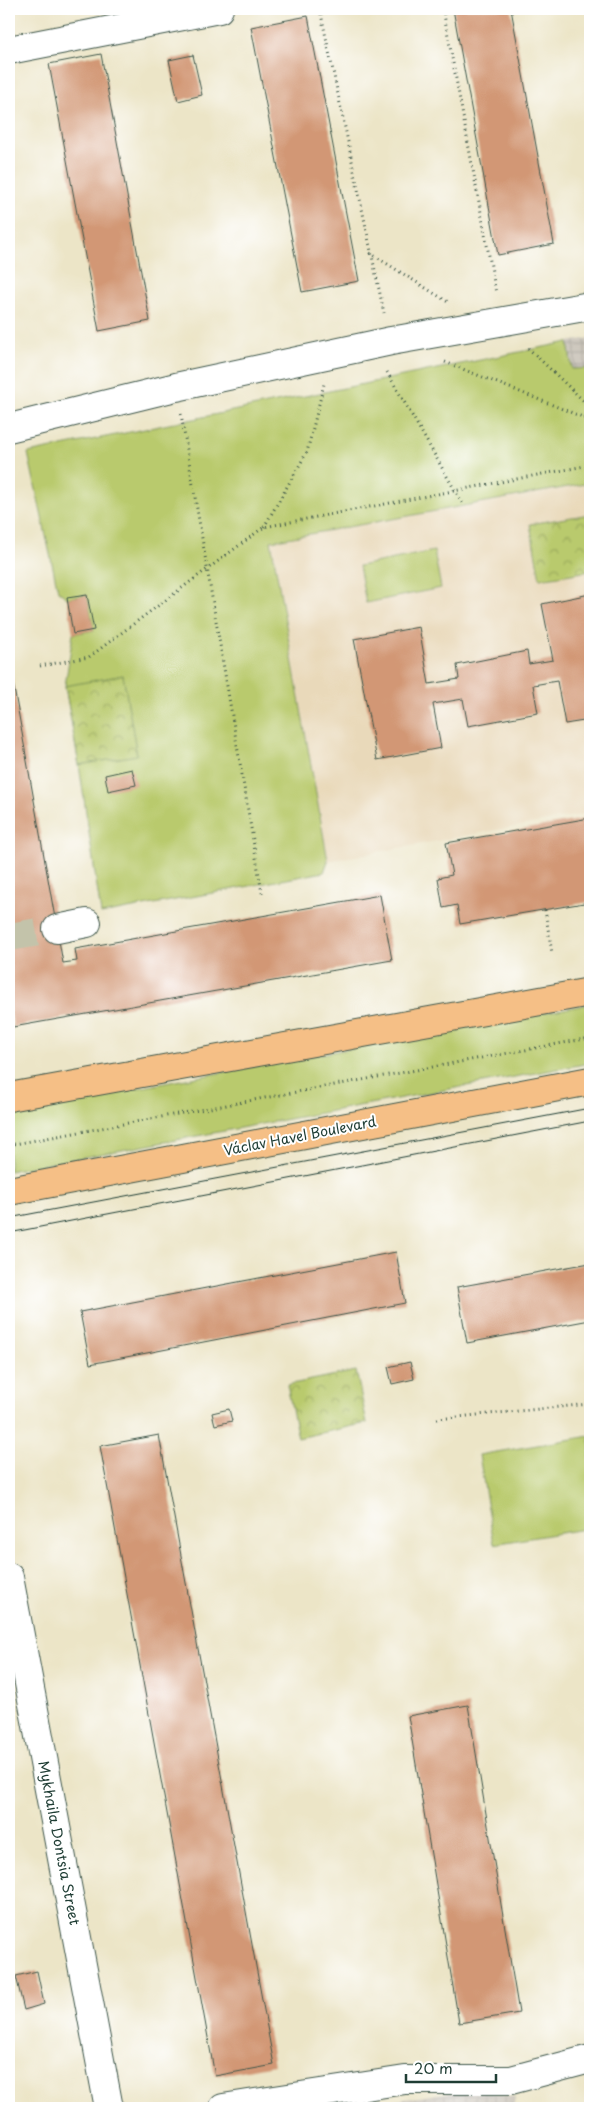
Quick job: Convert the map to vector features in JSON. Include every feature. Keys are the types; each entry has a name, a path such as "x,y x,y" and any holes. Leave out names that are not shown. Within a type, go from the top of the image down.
{"main road":[{"path":"9,1097 590,992"},
{"name":"Václav Havel Boulevard","path":"9,1191 590,1081"}],"street":[{"path":"9,50 219,9"},
{"path":"9,428 176,387 332,353 590,306"},
{"path":"57,929 87,923"},
{"name":"Mykhaila Dontsia Street","path":"9,1577 109,2108"},
{"path":"223,2108 405,2080 511,2080 590,2059"}],"path":[{"path":"320,9 370,253 381,343 464,506"},
{"path":"443,9 493,323"},
{"path":"370,253 493,323 590,407"},
{"path":"40,666 89,657 264,527 307,452 332,353"},
{"path":"436,359 590,420"},
{"path":"176,387 262,893"},
{"path":"264,527 590,465"},
{"path":"586,902 590,928"},
{"path":"545,910 552,953"},
{"path":"9,1145 590,1038"},
{"path":"437,1419 590,1404"}],"shaded area":[{"path":"590,338 590,367 572,370 568,342"},
{"path":"590,483 590,813 328,861 271,541"},
{"path":"473,2089 515,2097 513,2108 344,2108"}],"green space":[{"path":"568,342 572,369 590,368 590,483 271,541 328,861 324,872 101,914 79,765 65,686 73,634 94,630 87,595 67,598 58,591 28,453"},
{"path":"590,514 590,571 540,579 530,524"},
{"path":"434,551 441,588 366,603 359,566"},
{"path":"123,675 137,755 79,765 65,686"},
{"path":"590,1004 590,1063 9,1171 9,1112"},
{"path":"356,1371 367,1423 298,1438 287,1385"},
{"path":"590,1436 590,1528 494,1544 479,1455"}],"building":[{"path":"453,9 511,9 554,244 498,255"},
{"path":"308,16 359,281 302,292 251,27"},
{"path":"101,54 150,321 99,331 49,64"},
{"path":"193,55 202,95 178,101 169,60"},
{"path":"590,594 590,720 565,724 557,681 533,685 538,713 468,726 463,699 433,704 441,748 377,760 354,639 419,627 429,684 459,679 457,665 527,651 529,664 553,660 542,604"},
{"path":"87,595 94,630 73,634 67,598"},
{"path":"9,660 63,963 77,961 75,949 380,895 392,960 13,1027 9,1003"},
{"path":"132,769 136,785 108,791 105,775"},
{"path":"590,818 590,902 460,924 457,905 443,908 438,878 452,875 446,843"},
{"path":"396,1252 405,1303 90,1364 80,1312"},
{"path":"590,1263 590,1320 467,1343 457,1287"},
{"path":"410,1362 414,1379 392,1384 388,1367"},
{"path":"229,1409 232,1421 215,1425 212,1413"},
{"path":"159,1435 274,2065 215,2076 100,1446"},
{"path":"468,1705 519,2013 459,2023 408,1716"},
{"path":"37,1971 44,2004 24,2010 16,1976"}],"tunnel":[{"path":"9,937 57,929"}],"tram line":[{"path":"9,1218 590,1108"},
{"path":"9,1233 590,1121"}]}
